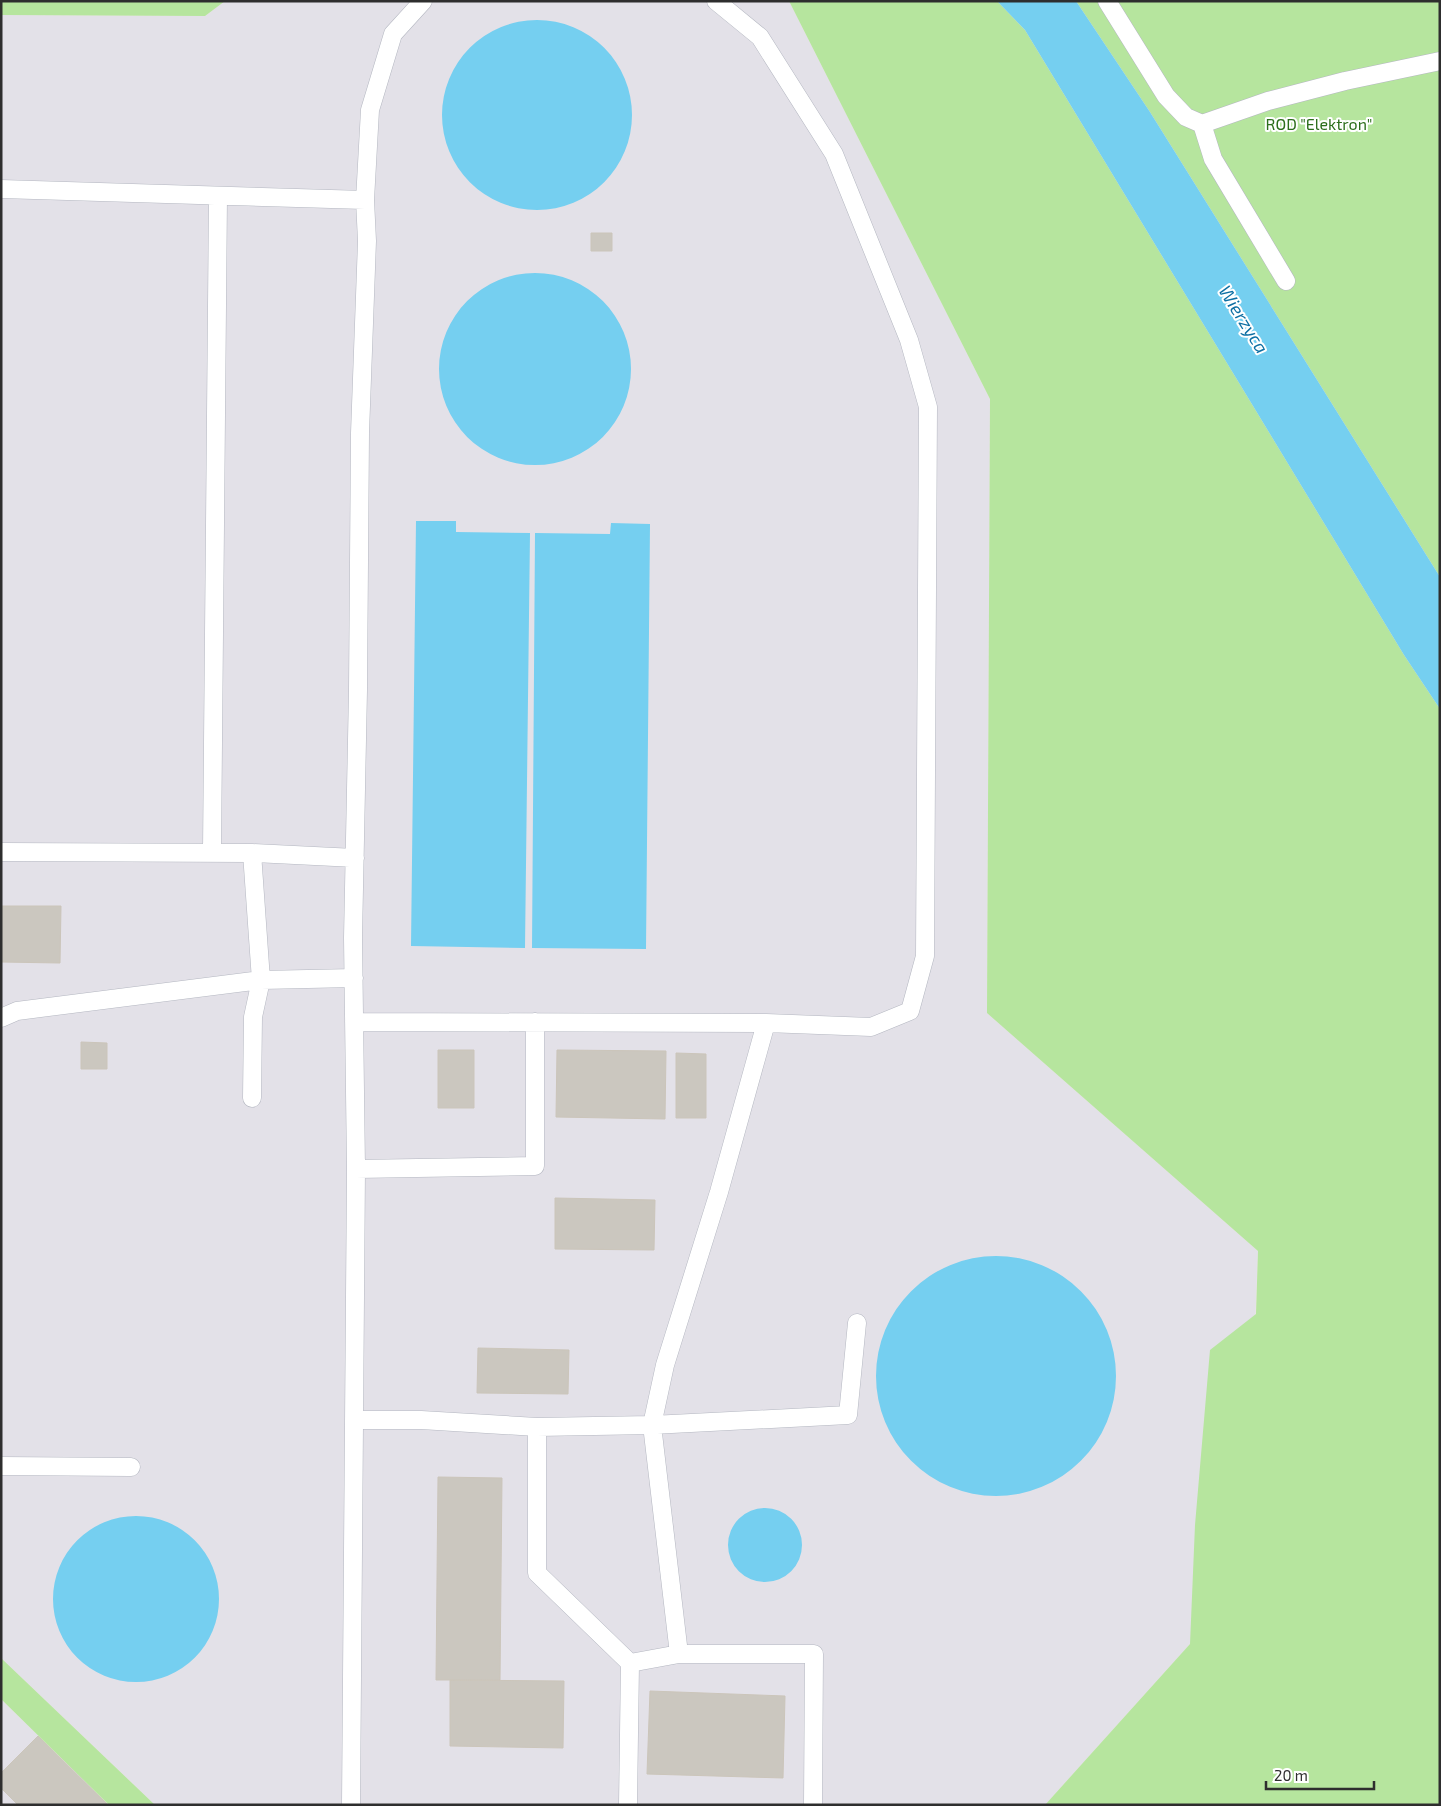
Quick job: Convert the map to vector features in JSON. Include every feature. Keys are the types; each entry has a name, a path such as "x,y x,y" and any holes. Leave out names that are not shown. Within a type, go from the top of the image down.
{"lane":[{"path":"351,1805 355,1420 355,858 360,433 367,241 365,200 370,110 393,34 422,1"},
{"path":"354,1022 766,1023 871,1027 910,1011 925,956 928,406 909,340 834,154 760,37 716,1"},
{"path":"1107,1 1166,96 1186,117 1202,124 1268,101 1345,81 1440,61"},
{"path":"1202,124 1213,159 1286,281"},
{"path":"1,189 365,200"},
{"path":"212,852 218,196"},
{"path":"1,852 212,852 355,858"},
{"path":"252,853 262,980 253,1017 252,1098"},
{"path":"1,1018 16,1011 262,980 354,978"},
{"path":"356,1168 534,1166 535,1022"},
{"path":"679,1654 652,1425 664,1365 719,1192 766,1023"},
{"path":"355,1420 421,1420 537,1427 652,1425 848,1415 857,1323"},
{"path":"537,1427 537,1573 630,1663 628,1805"},
{"path":"1,1466 131,1467"},
{"path":"630,1663 679,1654 814,1654 813,1805"}],"shaded area":[{"path":"225,1 789,1 990,399 987,1013 1258,1251 1245,1583 1045,1805 155,1805 1,1658 1,15 205,16"},
{"path":"1,1699 109,1805 1,1805"}],"green space":[{"path":"1,1 225,1 205,16 1,15"},
{"path":"789,1 997,1 1025,30 1404,655 1440,709 1440,1805 1045,1805 1190,1644 1195,1525 1210,1350 1256,1314 1258,1251 987,1013 990,399"},
{"name":"ROD \"Elektron\"","path":"1076,1 1440,1 1440,577 1150,112"},
{"path":"1,1658 155,1805 109,1805 1,1699"}],"water":[{"name":"Wierzyca","path":"997,1 1076,1 1150,112 1440,577 1440,709 1404,655 1025,30"},
{"path":"546,20 556,21 582,31 598,41 611,54 625,78 631,96 631,134 625,152 611,176 598,189 574,203 556,209 528,210 518,209 492,199 476,189 463,176 449,152 443,134 442,106 443,96 453,70 463,54 476,41 500,27 518,21"},
{"path":"535,273 563,277 588,289 603,301 615,316 627,341 631,369 627,397 615,422 603,437 588,449 563,461 535,465 507,461 482,449 467,437 455,422 443,397 439,369 443,341 455,316 467,301 482,289 507,277"},
{"path":"416,521 456,521 456,532 530,533 525,948 411,946"},
{"path":"611,523 650,524 646,949 532,948 535,533 610,534"},
{"path":"996,1256 1019,1258 1042,1265 1063,1276 1081,1291 1096,1309 1107,1330 1114,1353 1116,1376 1114,1399 1107,1422 1096,1443 1081,1461 1063,1476 1042,1487 1019,1494 996,1496 973,1494 950,1487 929,1476 911,1461 896,1443 885,1422 878,1399 876,1376 878,1353 885,1330 896,1309 911,1291 929,1276 950,1265 973,1258"},
{"path":"758,1508 772,1508 786,1514 796,1524 802,1538 800,1559 786,1576 772,1582 758,1582 744,1576 734,1566 728,1552 728,1538 734,1524 744,1514"},
{"path":"144,1516 168,1522 195,1540 213,1567 218,1583 218,1615 213,1631 195,1658 182,1668 160,1679 128,1682 104,1676 83,1663 72,1652 56,1623 53,1591 59,1567 72,1546 83,1535 112,1519"}],"building":[{"path":"591,233 612,233 612,251 591,251"},
{"path":"1,906 61,906 60,963 1,962"},
{"path":"81,1042 107,1043 107,1069 81,1069"},
{"path":"438,1050 474,1050 474,1108 438,1108"},
{"path":"557,1050 666,1051 665,1119 556,1117"},
{"path":"676,1053 706,1054 706,1118 676,1118"},
{"path":"555,1198 655,1200 654,1250 555,1249"},
{"path":"478,1348 569,1350 568,1394 477,1393"},
{"path":"438,1477 502,1478 500,1680 436,1680"},
{"path":"450,1680 564,1681 563,1748 450,1746"},
{"path":"650,1691 785,1696 783,1778 647,1774"},
{"path":"38,1736 108,1805 18,1805 1,1788 1,1773"}]}
